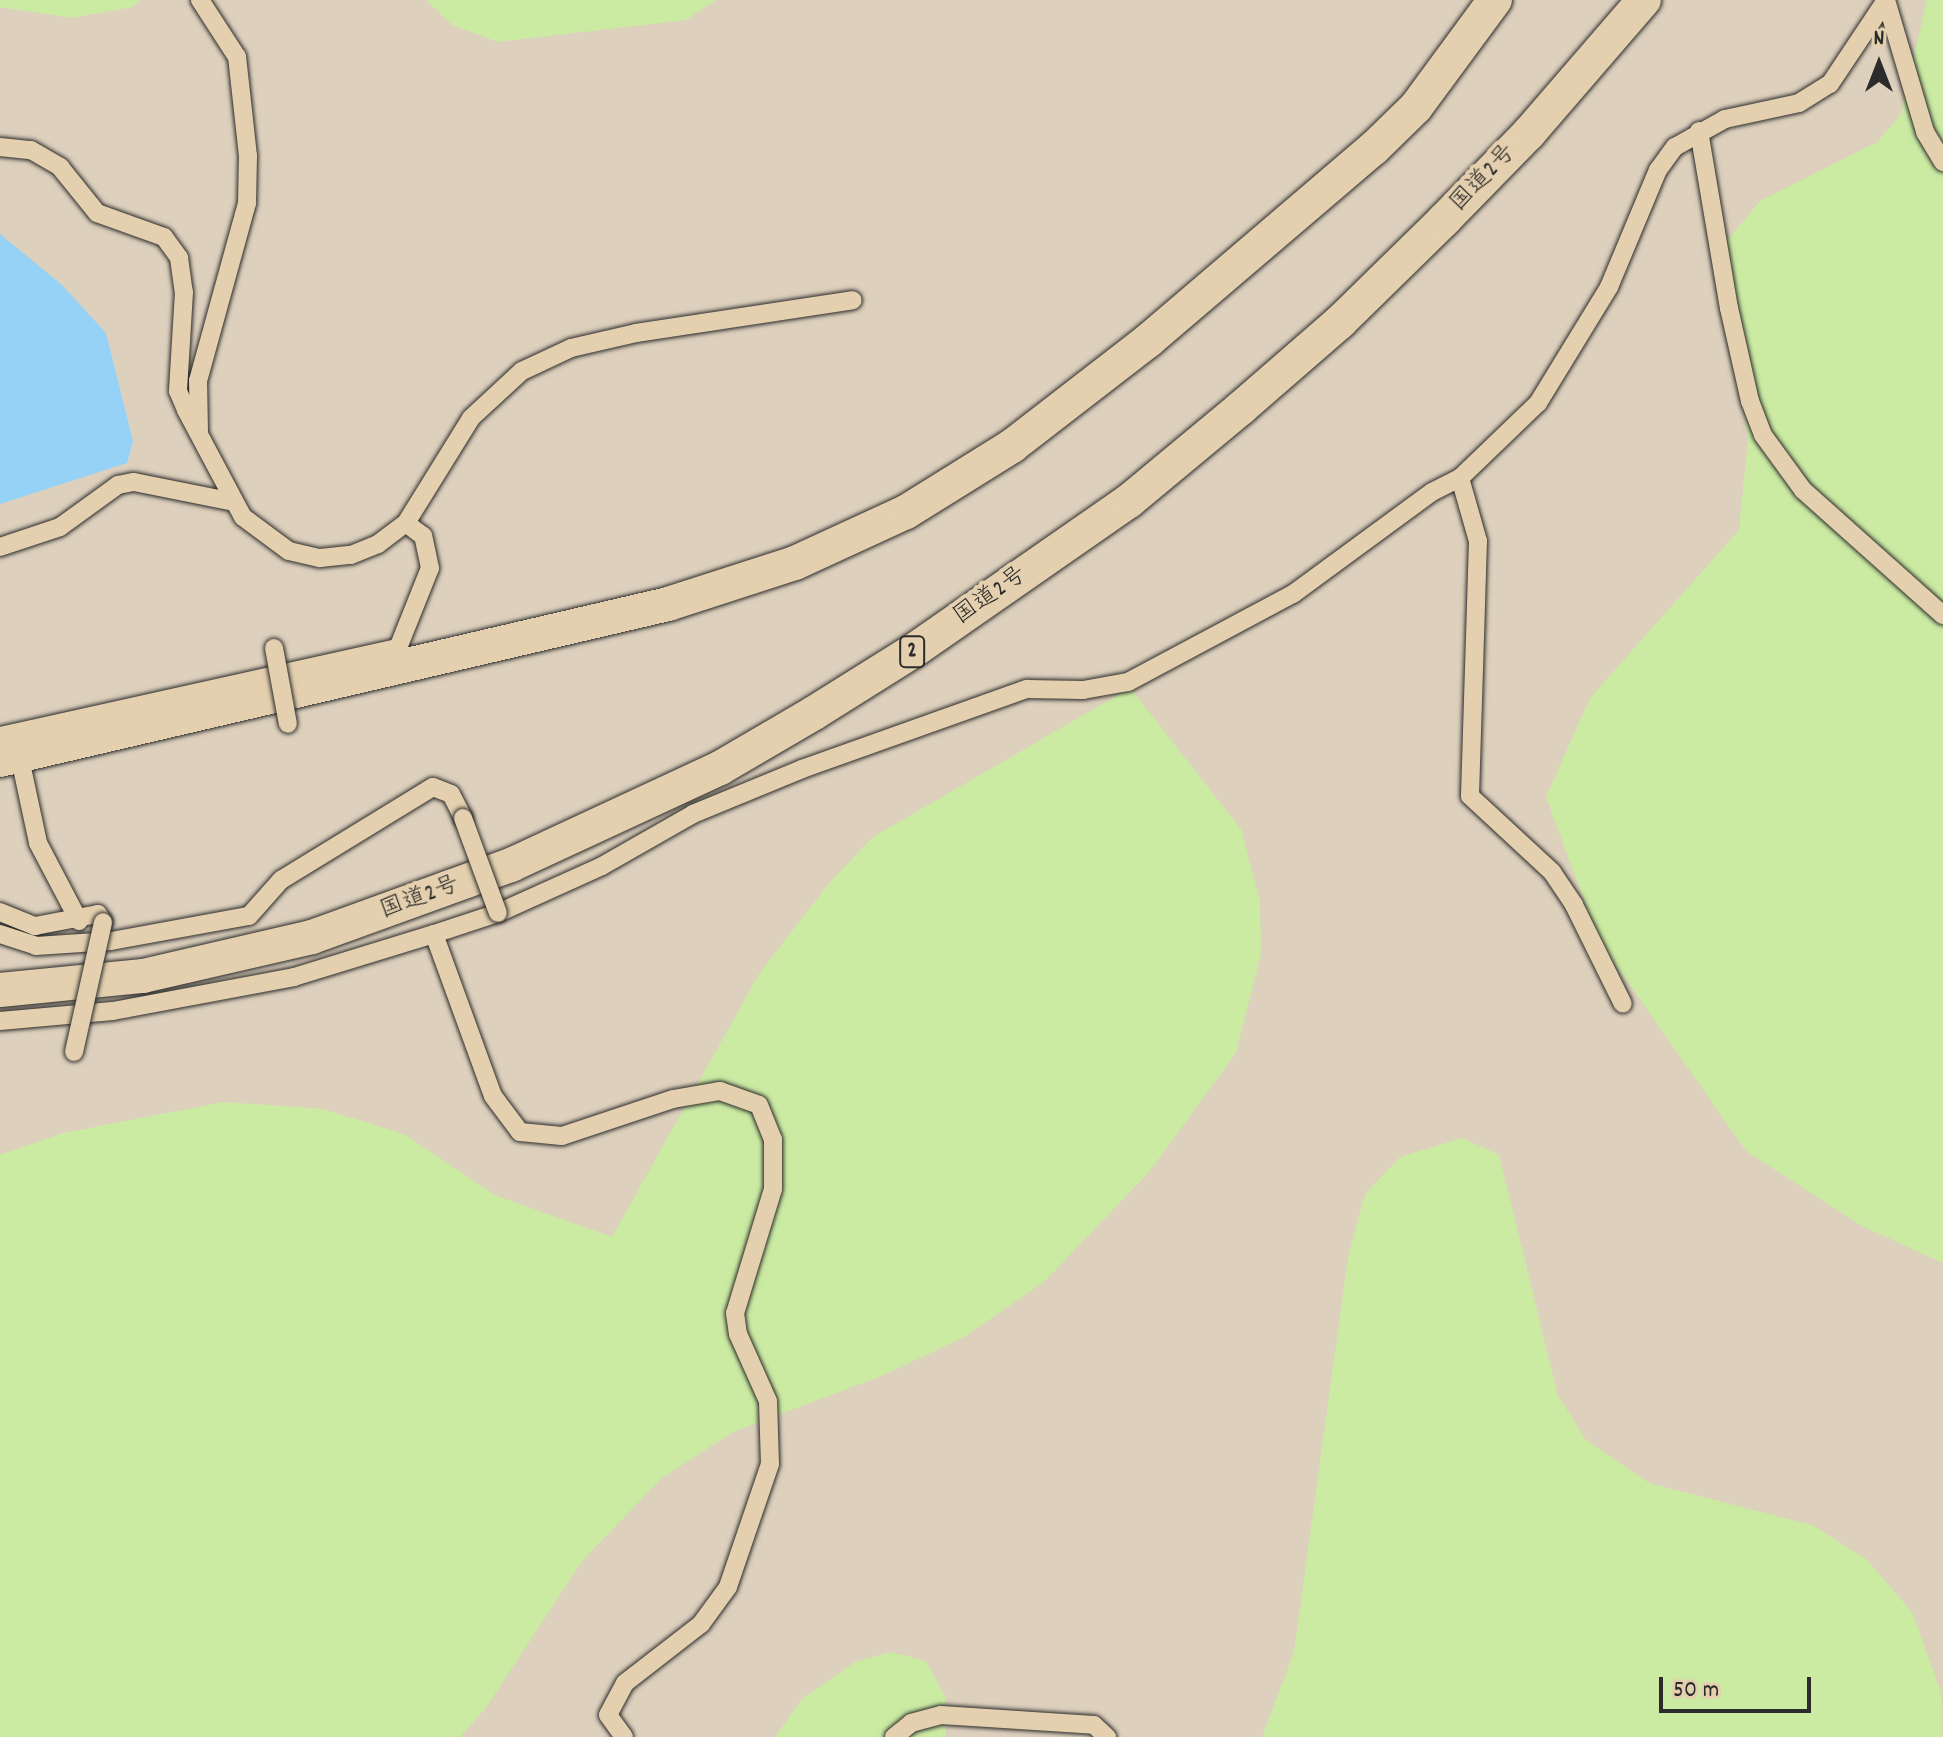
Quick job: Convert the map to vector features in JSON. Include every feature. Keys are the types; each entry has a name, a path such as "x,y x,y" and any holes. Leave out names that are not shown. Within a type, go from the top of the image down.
{"highway":[{"path":"6,750 668,604 795,563 906,512 1024,437 1149,340 1373,149 1416,107 1495,0"},
{"name":"国道2号","path":"0,990 143,976 312,937 524,859 720,768 814,713 913,651 1129,501 1241,408 1340,322 1444,220 1539,122 1644,0"}],"street":[{"path":"199,431 198,381 247,203 248,156 237,57 200,0"},
{"path":"0,1021 113,1011 294,977 498,913 602,866 693,814 802,769 1027,689 1083,690 1128,682 1293,594 1432,492 1460,478 1538,403 1609,287 1658,170 1675,147 1725,119 1799,103 1830,84 1886,0 1925,132 1943,162"},
{"path":"1699,131 1729,308 1750,401 1763,435 1803,490 1943,615"},
{"path":"0,147 31,150 60,167 97,213 164,237 179,258 184,292 178,391 243,517 289,551 320,558 351,555 378,544 406,523 471,418 522,371 571,348 636,333 853,300"},
{"path":"1460,478 1478,541 1470,796 1552,872 1574,905 1623,1004"},
{"path":"0,547 60,527 126,484 234,502"},
{"path":"79,921 38,843 6,750 398,648 430,568 423,536 406,523"},
{"path":"274,648 288,724"},
{"path":"0,934 36,946 111,941 249,916 281,880 433,787 451,794 498,913"},
{"path":"0,912 35,926 79,921 98,914 103,922 74,1052"},
{"path":"434,934 493,1096 520,1132 562,1136 673,1099 720,1091 759,1105 773,1139 773,1189 735,1313 738,1334 768,1401 770,1464 728,1587 701,1624 625,1683 608,1715 624,1737"},
{"path":"894,1737 911,1723 941,1715 1094,1725 1107,1737"}],"green space":[{"path":"0,0 140,0 133,7 71,18 0,7"},
{"path":"426,0 716,0 686,20 498,42 452,25"},
{"path":"1927,0 1943,0 1943,1263 1862,1226 1746,1151 1599,941 1546,797 1590,698 1739,530 1748,439 1721,248 1760,201 1877,142 1900,116"},
{"path":"1130,688 1241,829 1260,901 1261,954 1236,1053 1149,1172 1044,1282 964,1337 884,1375 733,1432 662,1478 583,1560 485,1709 460,1737 0,1737 0,1155 63,1133 224,1102 323,1109 404,1134 495,1195 612,1237 759,974 829,883 873,837"},
{"path":"1462,1138 1499,1155 1558,1396 1586,1440 1649,1483 1812,1525 1866,1559 1912,1612 1941,1692 1942,1737 1262,1737 1294,1652 1348,1257 1365,1194 1400,1157"},
{"path":"891,1652 926,1661 945,1696 946,1737 775,1737 802,1699 855,1662"}],"water":[{"path":"0,234 62,285 106,333 133,441 127,463 0,504"}]}
